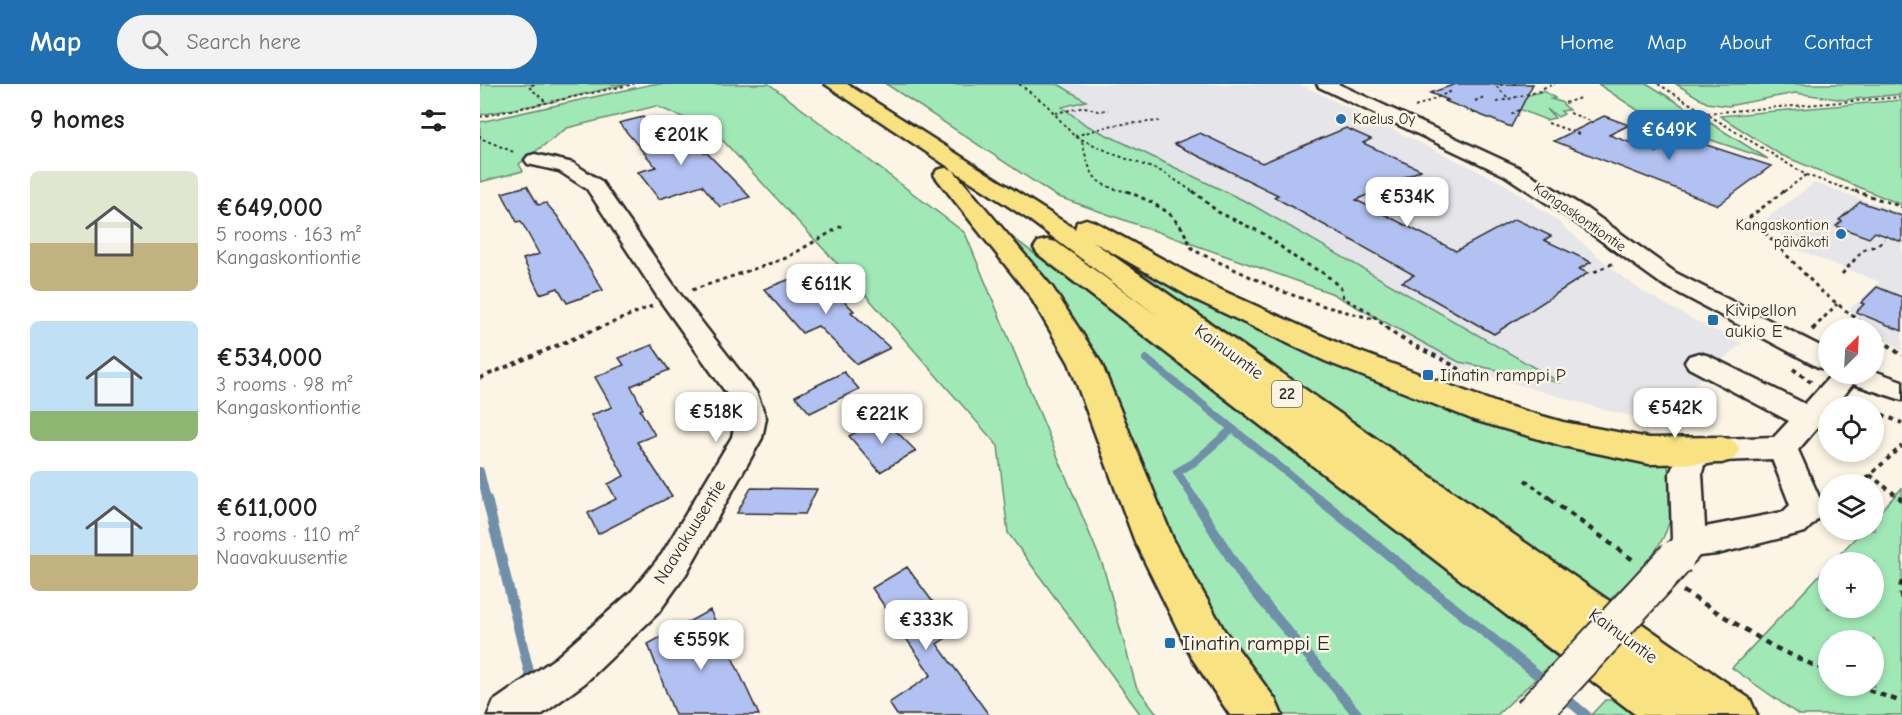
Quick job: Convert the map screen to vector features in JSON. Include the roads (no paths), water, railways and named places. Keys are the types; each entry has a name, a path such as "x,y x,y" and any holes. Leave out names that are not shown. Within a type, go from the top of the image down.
{"highway":[{"name":"Kainuuntie","path":"812,84 954,172 1040,216 1733,715"},
{"name":"Kainuuntie","path":"834,84 954,172 1029,236 1674,715"},
{"path":"954,172 1035,198 1200,291 1336,354 1486,412 1563,434 1649,451 1722,450"},
{"path":"954,172 1042,293 1085,363 1155,542 1208,644 1258,715"}],"street":[{"name":"Kangaskontiontie","path":"1325,84 1511,171 1579,214 1668,278 1818,356"},
{"name":"Naavakuusentie","path":"508,715 571,670 645,602 674,564 747,438 751,418 746,399 671,299 594,185 566,167 535,160"},
{"path":"1699,363 1809,419"},
{"path":"1683,550 1686,473 1692,458 1722,450 1782,448 1838,384"},
{"path":"1882,384 1902,391"},
{"path":"1531,715 1683,550 1793,523 1808,508 1782,448"},
{"path":"1722,450 1764,460 1785,472 1799,487"}],"waterway":[{"path":"1146,359 1321,500"},
{"path":"1195,500 1177,472 1193,463 1232,429"},
{"path":"480,471 487,500"},
{"path":"487,499 530,676"},
{"path":"1194,499 1244,579 1358,715"},
{"path":"1319,499 1549,684"},
{"path":"1563,696 1586,715"}],"place":[{"name":"Kaelus Oy","path":"1341,119"},
{"name":"Kangaskontion päiväkoti","path":"1841,234"},
{"name":"Kivipellon aukio E","path":"1713,320"},
{"name":"Iinatin ramppi P","path":"1428,375"},
{"name":"Iinatin ramppi E","path":"1170,643"}]}
